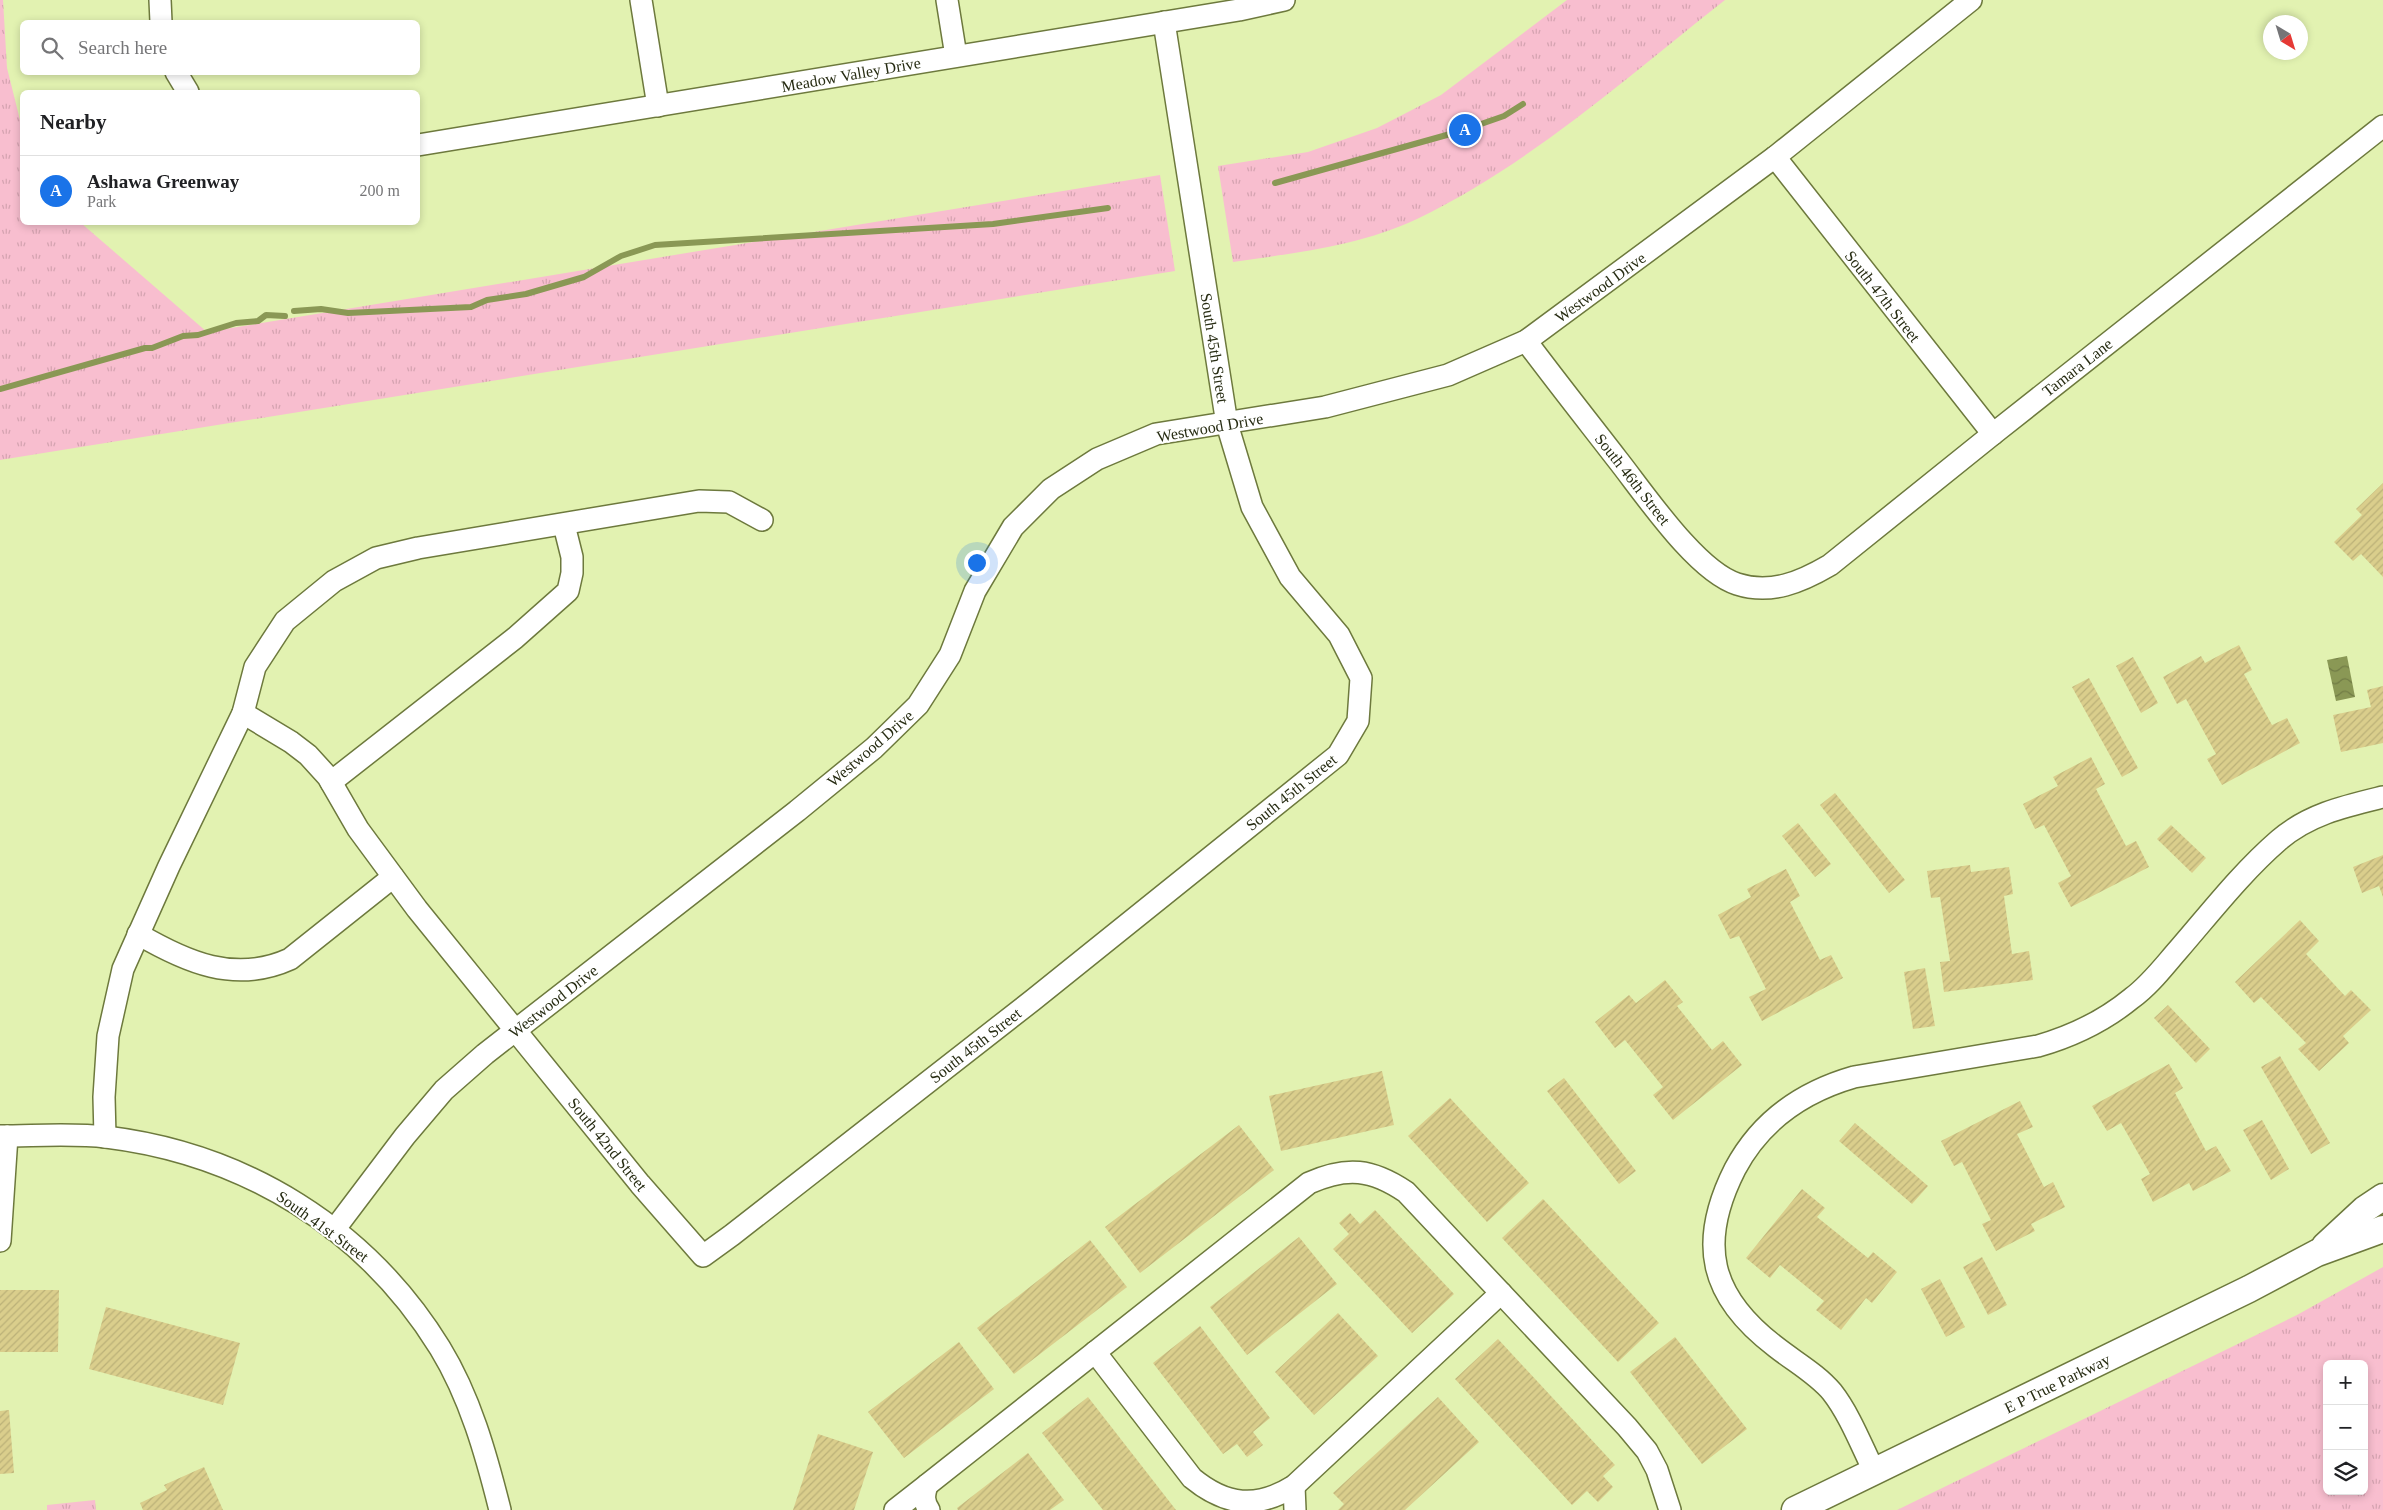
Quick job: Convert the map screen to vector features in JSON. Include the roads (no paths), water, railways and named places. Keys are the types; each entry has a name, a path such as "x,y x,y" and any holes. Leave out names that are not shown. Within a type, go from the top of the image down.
{"main road":[{"path":"2317,1253 2365,1209 2383,1197"},
{"path":"2317,1253 2383,1229"},
{"name":"E P True Parkway","path":"1795,1510 1875,1473 2249,1289 2317,1253"}],"street":[{"path":"160,0 161,20"},
{"path":"641,0 658,106"},
{"path":"947,0 956,56"},
{"name":"Meadow Valley Drive","path":"420,145 1239,10 1284,0"},
{"name":"Westwood Drive","path":"334,1230 405,1136 444,1090 485,1054 797,811 874,748 918,705 950,655 975,591 1013,526 1051,489 1097,459 1156,434 1325,407 1448,375 1526,341 1775,157 1971,0"},
{"name":"South 45th Street","path":"703,1256 777,1201 1033,1000 1338,755 1358,721 1361,678 1339,635 1290,577 1252,506 1227,424 1164,22"},
{"path":"178,75 187,90"},
{"name":"Tamara Lane","path":"1762,588 1802,581 1830,565 2383,126"},
{"name":"South 47th Street","path":"1775,157 1993,434"},
{"name":"South 46th Street","path":"1526,341 1672,529 1702,563 1736,584 1762,588"},
{"path":"105,1136 104,1097 108,1036 122,969 243,713 255,667 286,622 334,581 376,558 418,548 564,525 658,506 698,501 729,502 762,520"},
{"path":"332,782 508,644 568,591 572,573 572,556 564,525"},
{"name":"South 42nd Street","path":"243,713 269,727 308,755 332,782 358,829 393,877 640,1184 703,1256"},
{"path":"1875,1473 1832,1393 1814,1376 1747,1324 1732,1305 1722,1287 1713,1246 1716,1219 1722,1199 1751,1143 1776,1115 1804,1096 1827,1085 1854,1076 2038,1046 2062,1039 2090,1026 2134,997 2156,975 2244,874 2280,839 2321,814 2383,797"},
{"path":"138,934 203,966 252,971 272,967 290,958 393,877"},
{"path":"0,1241 3,1136"},
{"name":"South 41st Street","path":"3,1136 105,1136 198,1156 232,1169 271,1188 334,1230 378,1266 417,1314 440,1348 478,1428 500,1510"},
{"path":"895,1510 1309,1183 1329,1174 1342,1172 1369,1173 1388,1180 1406,1192 1648,1451 1657,1470 1670,1510"},
{"path":"1095,1352 1192,1478 1208,1491 1226,1499 1255,1506 1294,1486 1501,1293"},
{"path":"927,1485 924,1494 925,1504 929,1510"},
{"path":"1294,1486 1295,1510"}],"water":[{"path":"2347,656 2355,697 2336,701 2327,660"}],"waterway":[{"path":"1275,183 1461,131 1504,116 1523,104"},
{"path":"294,311 321,309 348,313 471,307 487,300 526,294 584,277 621,256 655,245 993,224 1108,208"},
{"path":"0,389 145,348 152,348 183,336 198,335 236,323 258,321 266,315 285,316"}],"place":[{"name":"Ashawa Greenway","path":"1465,130"}]}
